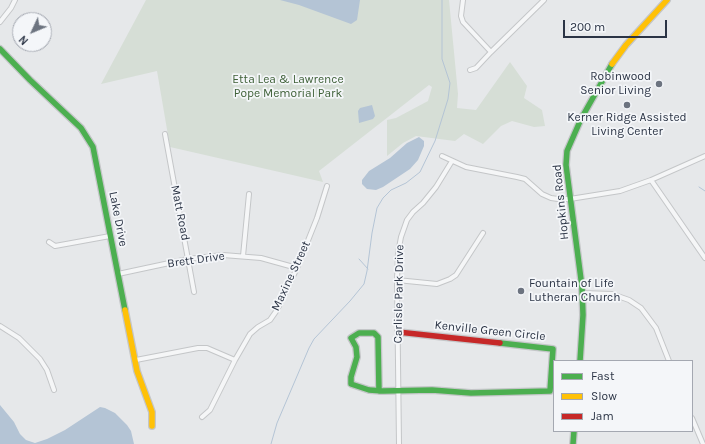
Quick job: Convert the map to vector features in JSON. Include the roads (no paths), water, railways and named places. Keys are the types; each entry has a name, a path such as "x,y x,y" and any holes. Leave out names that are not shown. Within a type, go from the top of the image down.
{"street":[{"path":"0,22 11,8 15,0"},
{"path":"463,0 461,16 463,22 491,52"},
{"path":"470,70 476,68 544,0"},
{"name":"Hopkins Road","path":"580,360 583,316 582,293 570,199 567,158 569,145 614,61 626,44 667,0"},
{"name":"Lake Drive","path":"0,49 30,80 81,128 89,138 93,147 137,371 152,412 152,426"},
{"name":"Matt Road","path":"165,134 194,292"},
{"path":"442,156 466,167 525,179 542,194 558,200 620,191 651,180 705,156"},
{"name":"Carlisle Park Drive","path":"399,444 398,253 404,228 413,212 423,203 436,187 452,161"},
{"path":"651,180 705,258"},
{"name":"Maxine Street","path":"202,417 210,410 250,334 270,320 277,310 297,268 320,212 327,186"},
{"path":"243,256 249,194"},
{"path":"397,280 437,284 450,279 456,275 483,233"},
{"path":"49,242 56,246 110,236"},
{"name":"Brett Drive","path":"118,274 188,259 210,256 243,256 261,258 297,268"},
{"path":"582,293 612,294 629,300 641,308 656,328 669,360"},
{"path":"0,326 19,338 40,359 47,370 54,390"},
{"name":"Kenville Green Circle","path":"398,332 553,349 553,371 549,392 471,393 432,390 399,391"},
{"path":"379,391 378,337 374,333 359,333 351,338 356,347 357,358 351,377 351,384 369,390 379,391 399,391"},
{"path":"136,360 198,348 207,348 235,360"},
{"path":"693,420 703,444"},
{"path":"573,444 574,432"}],"water":[{"path":"280,0 360,0 357,20 351,24 299,5"},
{"path":"372,105 375,116 373,119 359,123 358,111 360,108"},
{"path":"419,137 424,141 424,146 418,160 410,169 376,190 367,189 362,184 362,180 369,171 390,158 407,143"},
{"path":"0,405 14,422 20,434 26,440 35,443 65,430 100,407 115,413 127,425 131,431 134,444 0,444"}],"waterway":[{"path":"271,444 277,423 314,339 364,284 377,208 383,198 391,190 406,183 420,172 435,141 448,99 450,83 442,59 442,0"},
{"path":"699,187 705,191"},
{"path":"359,259 368,269"}],"place":[{"name":"Robinwood Senior Living","path":"659,84"},
{"name":"Kerner Ridge Assisted Living Center","path":"627,105"},
{"name":"Fountain of Life Lutheran Church","path":"521,291"}],"park label":[{"name":"Etta Lea & Lawrence Pope Memorial Park","path":"288,87"}]}
